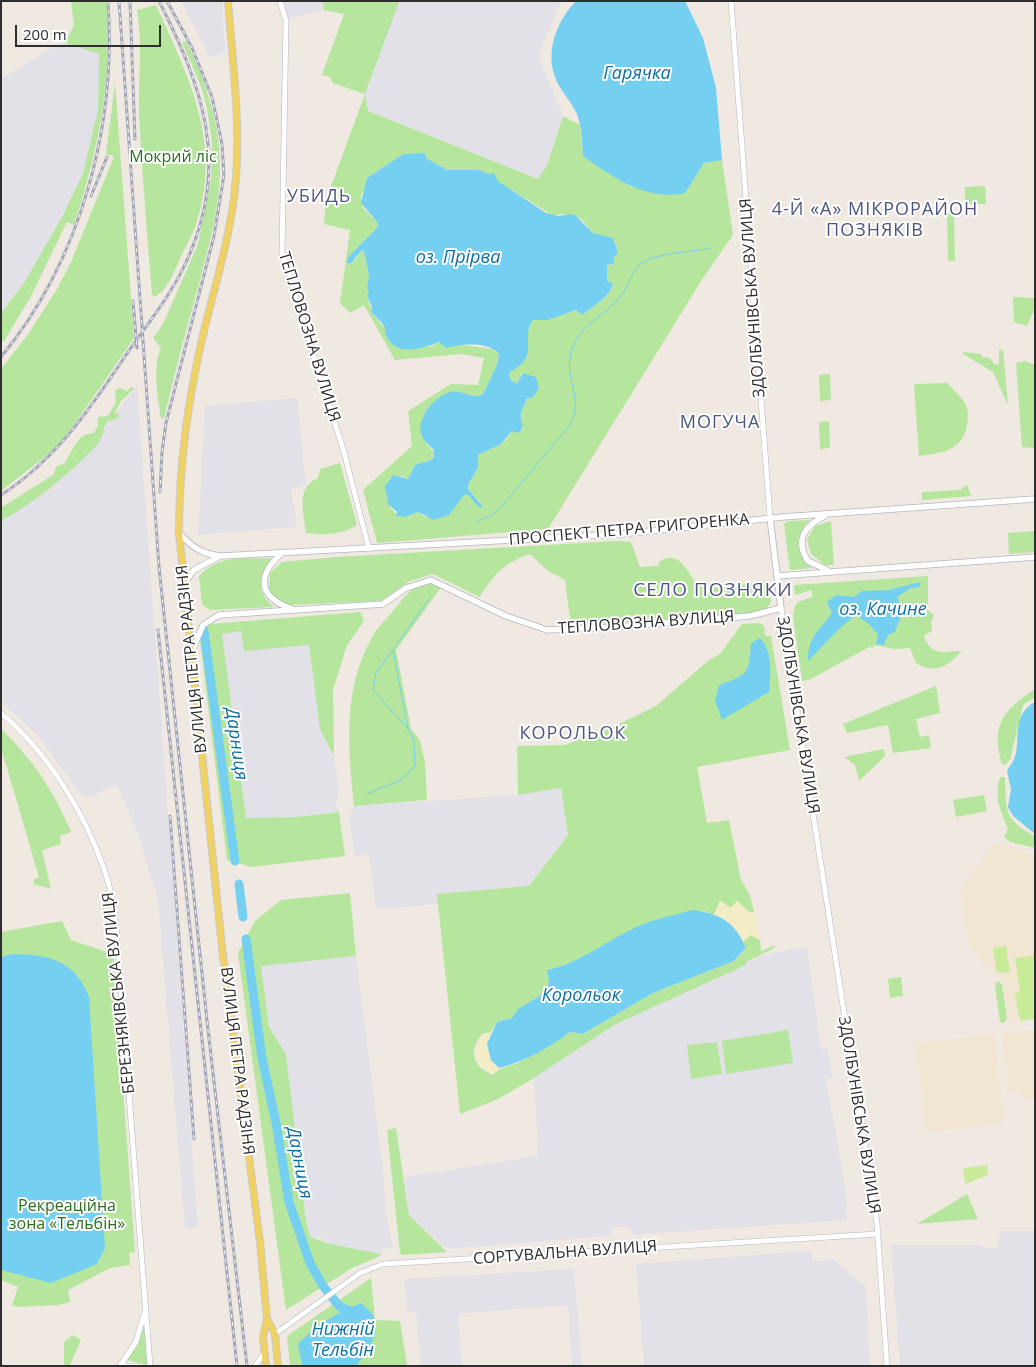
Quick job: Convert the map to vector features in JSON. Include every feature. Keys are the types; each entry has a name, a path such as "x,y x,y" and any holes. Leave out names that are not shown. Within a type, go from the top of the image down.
{"main road":[{"name":"ВУЛИЦЯ ПЕТРА РАДЗІНЯ","path":"228,1 237,150 236,182 231,216 203,333 184,432 179,495 179,533 222,947 260,1242 267,1318 264,1337 266,1366"},
{"name":"ПРОСПЕКТ ПЕТРА ГРИГОРЕНКА","path":"179,533 193,547 202,552 222,556 621,534 770,518 1035,499"},
{"path":"828,514 817,520 805,531 801,546 808,562 833,572"},
{"name":"ЗДОЛБУНІВСЬКА ВУЛИЦЯ","path":"770,518 781,608"},
{"path":"282,553 265,573 265,590 279,604 294,610"},
{"name":"ПРОСПЕКТ ПЕТРА ГРИГОРЕНКА","path":"183,584 194,570 222,556"},
{"path":"777,576 1035,557"},
{"name":"ТЕПЛОВОЗНА ВУЛИЦЯ","path":"191,654 202,625 219,615 383,604 406,588 431,580 506,616 547,630 618,627 750,616 781,608"},
{"name":"ВУЛИЦЯ ПЕТРА РАДЗІНЯ","path":"267,1318 275,1334 278,1366"}],"street":[{"name":"ТЕПЛОВОЗНА ВУЛИЦЯ","path":"280,1 286,21 282,254 344,452 369,549"},
{"name":"ЗДОЛБУНІВСЬКА ВУЛИЦЯ","path":"731,1 770,518"},
{"name":"ЗДОЛБУНІВСЬКА ВУЛИЦЯ","path":"781,608 878,1234 887,1366"},
{"name":"БЕРЕЗНЯКІВСЬКА ВУЛИЦЯ","path":"1,713 44,756 72,800 93,843 109,884 118,952 151,1365"},
{"name":"СОРТУВАЛЬНА ВУЛИЦЯ","path":"275,1334 342,1285 372,1267 399,1262 878,1234"},
{"name":"БЕРЕЗНЯКІВСЬКА ВУЛИЦЯ","path":"121,1366 136,1342 143,1323 145,1306"},
{"path":"256,1366 265,1352"},
{"path":"121,1366 136,1366"}],"shaded area":[{"path":"181,1 222,1 225,52 210,58"},
{"path":"284,1 323,1 324,10 288,19"},
{"path":"399,1 561,1 538,56 563,116 547,165 538,179 368,111 365,94"},
{"path":"62,42 100,54 98,110 83,173 62,217 24,283 1,313 1,79"},
{"path":"137,386 198,1228 185,1228 158,901 140,839 117,784 88,798 87,796 83,798 39,737 1,702 1,518 87,450"},
{"path":"297,398 306,485 291,489 297,527 198,535 205,406"},
{"path":"241,631 309,645 320,729 334,756 339,789 336,804 339,812 297,817 246,818 222,633"},
{"path":"561,788 568,835 529,886 438,894 438,904 376,909 369,854 355,856 349,817 354,806 518,795"},
{"path":"995,842 1035,856 1035,1019 1009,1022 1002,978 978,959 977,950 973,950 972,945 968,945 960,891"},
{"path":"807,947 821,1049 827,1049 833,1077 826,1079 845,1186 847,1220 634,1235 632,1230 625,1226 611,1228 610,1236 447,1249 409,1215 405,1177 538,1156 534,1078 616,1024 763,955"},
{"path":"356,956 384,1178 386,1214 393,1249 383,1248 381,1254 330,1244 320,1237 310,1238 306,1222 286,1054 269,1027 261,965"},
{"path":"1035,1030 1035,1099 1025,1101 1021,1091 1009,1091 1002,1034"},
{"path":"994,1034 1004,1122 927,1133 915,1044"},
{"path":"1001,1231 1035,1231 1035,1366 900,1366 891,1245 978,1245 996,1249"},
{"path":"811,1251 813,1262 833,1259 866,1287 870,1366 644,1366 636,1264"},
{"path":"574,1269 582,1366 572,1366 568,1305 458,1314 462,1366 421,1366 416,1312 407,1312 404,1279"}],"green space":[{"path":"71,1 107,1 108,58 106,86 97,142 74,225 67,222 30,298 4,341 1,340 1,313 24,283 62,217 83,173 98,110 99,54 65,43 74,25"},
{"path":"323,1 399,2 365,94 333,83 330,77 322,75 344,14 324,10"},
{"name":"Мокрий ліс","path":"156,5 190,85 204,139 206,166 203,195 196,225 167,285 154,297 152,294 140,136 140,36 137,10"},
{"path":"186,41 200,72 211,104 218,138 220,172 215,216 209,244 164,419 161,418 156,383 158,356 161,348 153,338 163,324 198,244 211,179 212,142 207,109 202,89 182,42"},
{"path":"115,83 134,338 77,421 55,449 1,491 1,369 29,333 57,289 71,262 113,159 113,156 106,154"},
{"path":"365,94 368,111 538,179 547,165 563,116 580,125 583,156 632,187 685,193 704,163 722,160 733,235 703,278 548,529 377,543 363,490 412,446 408,411 451,384 478,385 484,358 461,354 395,360 364,305 350,313 340,303 350,230 324,224 326,200","holes":["425,153 426,158 447,170 479,170 552,215 563,214 581,219 593,233 615,242 618,252 613,259 613,265 607,265 607,281 613,283 609,293 601,301 582,315 576,310 548,320 533,320 529,327 525,360 510,372 509,376 513,382 517,383 522,373 536,377 539,388 530,397 522,412 521,423 523,429 516,433 512,431 506,440 496,447 479,454 477,469 469,483 468,489 484,507 479,507 472,498 465,494 461,496 449,515 425,517 418,512 404,516 399,515 391,508 386,493 390,478 402,476 408,479 415,465 431,460 434,453 426,443 426,413 439,400 449,395 461,393 478,396 483,394 497,365 499,354 492,349 439,342 432,346 404,349 373,315 367,296 369,293 369,276 364,251 362,250 355,260 346,263 349,256 378,227 377,222 363,208 361,195 366,188 367,178 403,154"]},
{"path":"985,186 986,204 965,204 965,187"},
{"path":"954,212 955,261 948,261 947,213"},
{"path":"1013,297 1035,298 1035,308 1027,326 1014,322"},
{"path":"999,350 1003,350 1008,405 993,372 963,354 963,352 981,354 982,357 990,358 994,364 999,365"},
{"path":"1025,361 1035,365 1035,448 1022,447 1016,363"},
{"path":"830,374 831,400 820,401 819,375"},
{"path":"947,383 965,403 968,412 967,426 964,434 955,446 943,452 919,456 914,384"},
{"path":"131,387 135,388 121,401 115,413 119,415 119,418 108,421 97,445 52,486 27,505 1,521 2,507 53,475 57,466 65,463 81,438 84,435 94,433 98,425 98,417 108,416 116,402 115,390 120,388 127,391"},
{"path":"829,421 830,448 820,449 819,422"},
{"path":"340,463 357,525 333,534 306,533 303,501 306,488 318,478 320,469"},
{"path":"967,485 971,496 922,500 922,492 960,490"},
{"path":"810,520 801,532 799,545 802,558 812,568 790,570 784,524 788,521"},
{"path":"831,521 834,565 825,565 811,554 807,540 815,526"},
{"path":"1035,531 1035,552 1009,554 1008,533"},
{"path":"617,541 631,542 640,567 659,566 659,562 667,558 673,558 683,565 698,584 704,586 721,587 768,581 771,601 767,609 752,613 571,626 565,580 548,571 530,554 500,570 479,597 433,574 410,581 381,601 287,605 273,597 269,589 270,573 282,562 337,557"},
{"path":"273,558 262,577 261,589 274,607 210,610 202,604 199,576 207,569 215,564 233,559"},
{"path":"928,576 928,610 934,615 931,622 932,631 924,636 930,647 934,650 943,652 961,651 952,661 941,667 922,667 916,663 910,648 895,649 874,645 873,648 869,647 809,680 802,681 793,617 795,606 798,602 812,597 812,590 795,595 794,585"},
{"path":"436,583 442,586 396,650 411,729 420,740 425,763 427,800 354,806 349,740 350,718 352,696 364,654 376,631 406,595 421,585"},
{"path":"360,612 364,621 347,645 333,690 334,756 320,729 309,645 244,651 241,631 222,634 246,818 297,817 339,812 345,856 252,867 227,860 198,625"},
{"path":"760,623 764,626 765,636 771,636 790,750 697,767 707,823 729,820 741,880 750,895 754,912 749,912 737,901 731,908 720,901 714,915 704,911 631,929 600,949 570,963 548,970 549,982 546,992 518,1009 512,1018 497,1022 490,1033 483,1033 475,1046 474,1057 480,1067 493,1075 499,1070 546,1048 570,1032 583,1034 653,993 734,961 746,949 743,942 751,935 760,940 761,951 775,945 773,949 746,962 746,965 616,1024 534,1078 498,1099 460,1114 437,894 529,886 568,835 561,788 518,795 517,746 565,745 619,724 656,706 709,660 720,654 742,624"},
{"path":"936,686 940,713 916,719 920,737 929,735 931,748 893,753 888,725 847,733 843,724"},
{"path":"1035,689 1035,697 1023,705 1010,760 1005,765 1002,764 998,738 1002,719 1015,704"},
{"path":"1,729 23,752 42,777 58,804 71,832 60,836 61,844 42,850 51,889 34,884 33,880 39,877 1,748"},
{"path":"884,749 885,756 859,781 855,765 844,757"},
{"path":"1000,777 1005,777 1008,812 1017,824 1035,836 1035,848 1010,842 1004,837 1008,829 997,791"},
{"path":"984,795 987,811 956,817 953,800"},
{"path":"350,893 356,956 261,966 269,1027 286,1054 306,1222 310,1237 330,1244 381,1254 352,1268 286,1310 238,953 255,921 281,900"},
{"name":"Рекреаційна зона «Тельбін»","path":"62,921 71,940 107,952 113,952 135,1252 129,1253 130,1265 110,1268 68,1290 70,1302 58,1305 18,1307 12,1305 18,1287 1,1280 1,932"},
{"path":"1035,941 1035,1019 1020,1021 1015,993 1020,992 1015,958 1033,956"},
{"path":"1006,946 1010,972 997,973 993,948"},
{"path":"901,977 903,996 890,998 888,979"},
{"path":"997,981 1002,984 1007,1018 1004,1023 1000,1022 995,985"},
{"path":"788,1030 793,1063 726,1074 722,1041"},
{"path":"717,1042 722,1074 691,1079 687,1045"},
{"path":"396,1128 409,1215 447,1252 402,1255 400,1253 387,1130"},
{"path":"987,1165 988,1175 965,1184 963,1168"},
{"path":"967,1194 978,1219 917,1224"},
{"path":"371,1278 375,1320 400,1321 407,1366 308,1366 298,1344 302,1366 290,1366 287,1336"},
{"path":"145,1322 147,1365 127,1360 138,1344"},
{"path":"73,1335 81,1340 70,1365 64,1366 64,1342"}],"sand":[{"path":"720,901 731,908 737,901 749,912 754,912 760,940 751,935 743,942 732,925 714,915"},
{"path":"486,1033 490,1033 488,1052 492,1061 499,1068 494,1073 482,1067 477,1057 478,1045"}],"water":[{"name":"Гарячка","path":"576,1 685,1 703,38 716,88 722,160 704,163 685,193 671,195 644,191 618,179 583,156 581,129 577,114 558,85 552,64 555,35 564,17"},
{"name":"оз. Прірва","path":"425,153 426,158 447,170 479,170 488,174 494,173 498,181 546,213 559,216 575,215 593,233 613,238 618,252 613,259 614,264 607,265 607,281 613,283 612,288 600,301 582,315 576,310 548,320 533,320 529,327 528,353 525,360 520,366 510,372 509,376 513,382 517,383 523,373 536,377 539,388 533,397 527,399 522,410 523,426 520,432 512,431 500,445 479,454 477,469 469,483 468,489 484,508 479,507 468,495 464,495 449,515 434,520 418,512 405,517 396,516 397,512 388,504 385,486 393,475 408,479 415,465 431,460 434,456 433,449 424,440 421,433 422,420 429,407 440,397 452,392 476,396 483,394 497,365 499,354 481,345 459,345 446,348 439,342 426,347 405,349 392,344 387,338 383,324 371,311 372,307 367,296 369,293 367,288 369,276 364,251 362,250 351,263 346,263 349,256 378,227 377,222 361,203 367,178 403,154"},
{"name":"оз. Качине","path":"921,582 919,587 911,588 897,597 903,610 895,632 888,635 884,645 876,644 878,635 869,624 856,615 841,627 808,661 812,639 832,613 827,602 836,595 854,597 862,591 888,590"},
{"path":"760,638 769,656 769,692 722,720 715,701 719,685 736,679 745,672 748,667 751,643"},
{"path":"1035,702 1035,834 1013,816 1008,807 1011,789 1007,771 1015,757 1020,720 1027,707"},
{"name":"Корольок","path":"692,910 718,916 737,932 746,948 734,961 653,993 583,1034 570,1032 545,1049 518,1062 499,1068 491,1060 487,1044 497,1022 512,1018 518,1009 546,992 549,982 547,970 570,963 637,927"},
{"name":"Рекреаційна зона «Тельбін»","path":"12,954 49,958 68,967 83,984 89,997 105,1248 97,1264 51,1283 1,1270 1,957"},
{"name":"Нижній Тельбін","path":"361,1303 373,1315 376,1328 369,1349 356,1366 302,1366 298,1344 327,1320"}],"waterway":[{"path":"477,521 492,515 501,507 571,424 575,412 575,396 570,375 570,361 571,353 580,334 620,297 636,269 643,262 666,255 710,248"},
{"path":"367,794 403,779 415,766 414,741 409,730 373,690 376,673 430,598"},
{"name":"Дарниця","path":"204,631 235,861"},
{"path":"393,650 408,728"},
{"name":"Дарниця","path":"239,884 243,917"},
{"name":"Дарниця","path":"246,939 262,1058 276,1123 289,1202 310,1263 323,1286 340,1307 356,1313"}],"railway":[{"path":"1,357 29,319 53,278 72,234 88,189 99,143 106,95 109,48 108,1"},
{"path":"119,1 159,567 208,1030 247,1366"},
{"path":"130,1 135,139"},
{"path":"1,495 20,482 54,451 83,417 174,285 188,258 201,223 207,190 209,158 206,126 199,96 188,64 159,1"},
{"path":"160,492 166,423 214,236 224,175 222,144 212,97 192,48 167,1"},
{"path":"91,196 107,157"},
{"path":"133,301 137,348"},
{"path":"158,630 237,1366"},
{"path":"170,816 194,1139"}],"district":[{"name":"УБИДЬ","path":"319,197"},
{"name":"4-Й «А» МІКРОРАЙОН ПОЗНЯКІВ","path":"875,220"},
{"name":"МОГУЧА","path":"720,423"},
{"name":"СЕЛО ПОЗНЯКИ","path":"713,591"},
{"name":"КОРОЛЬОК","path":"573,734"}]}
